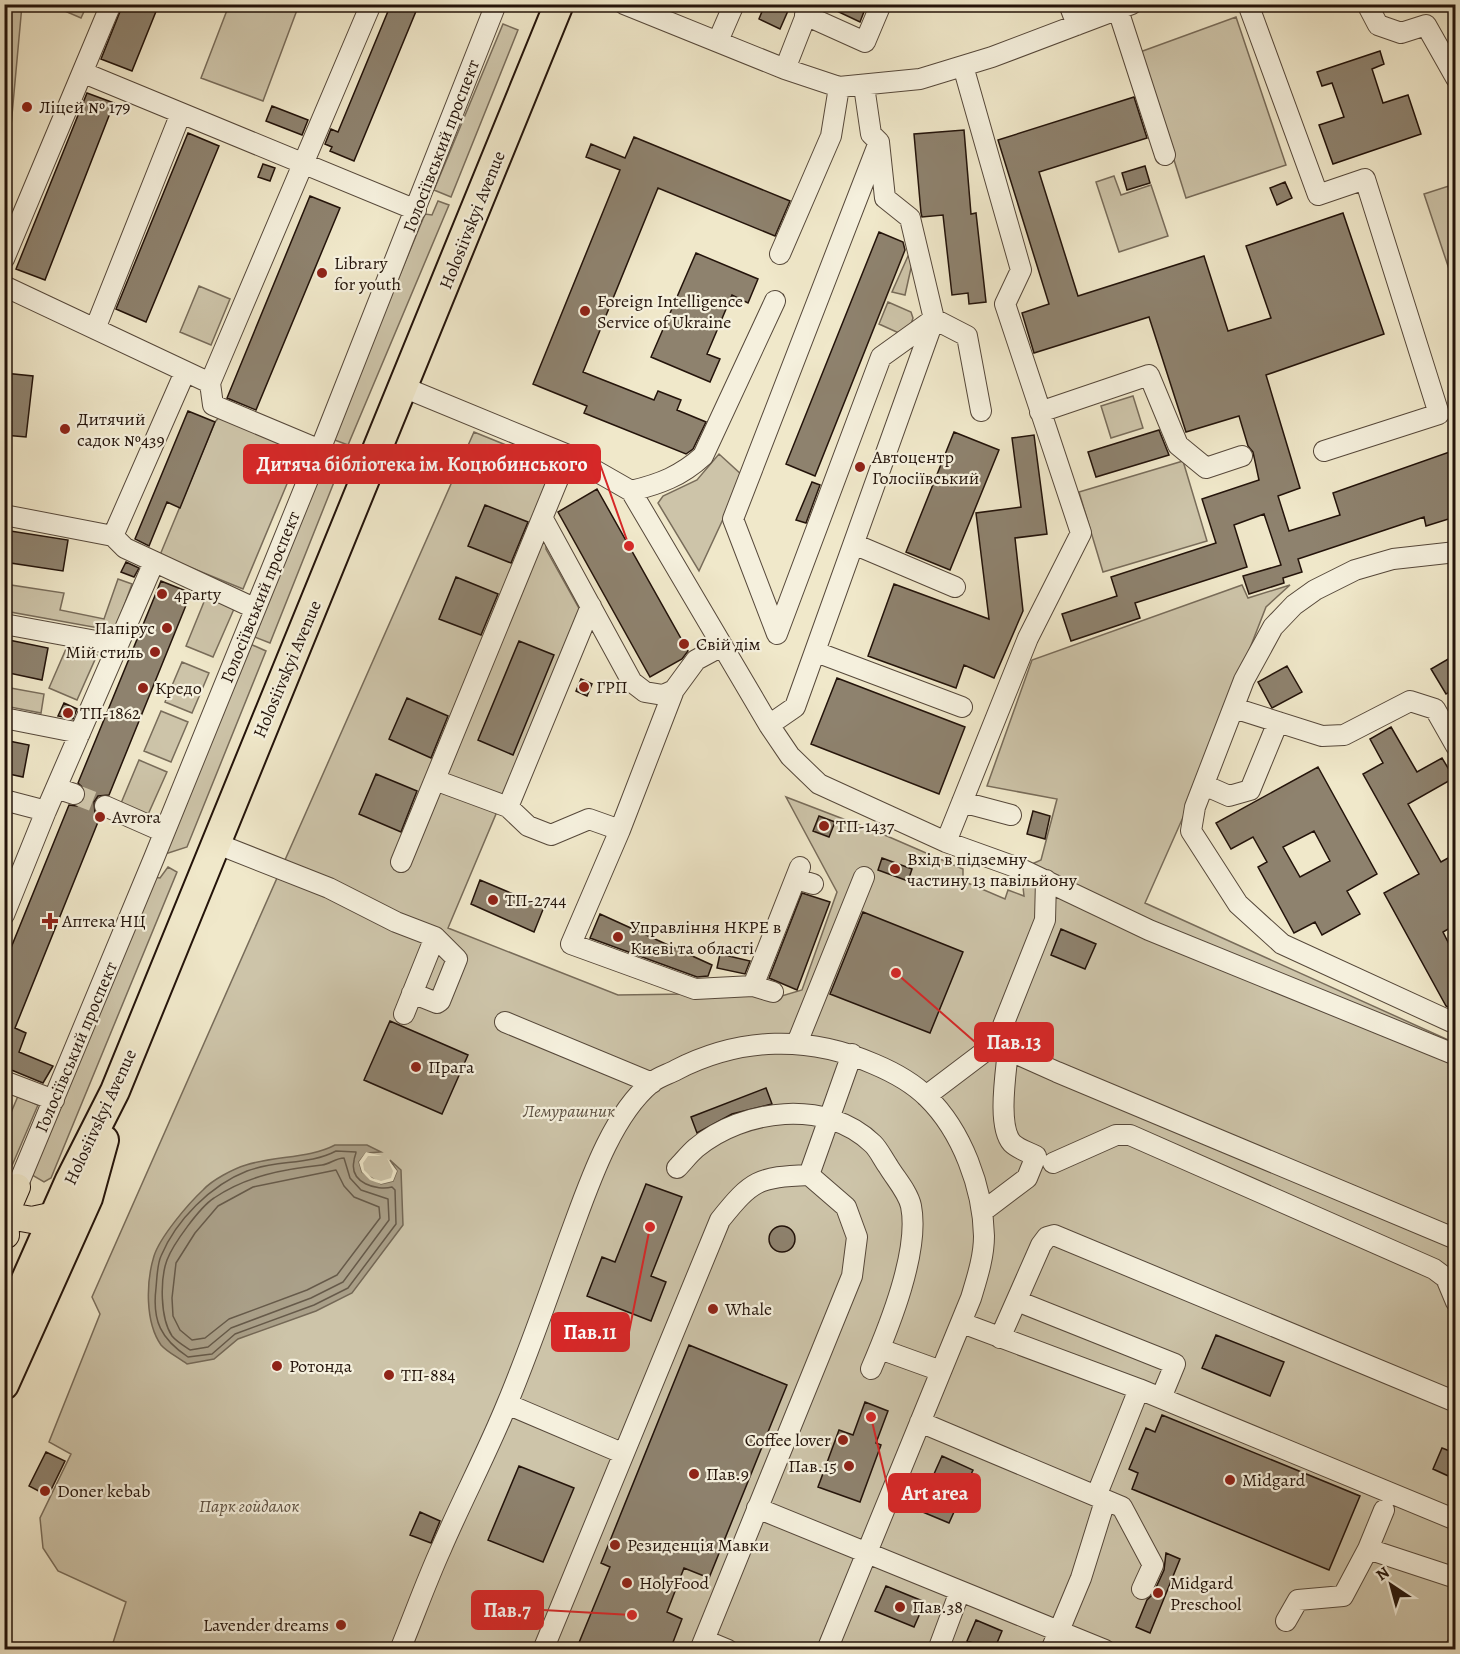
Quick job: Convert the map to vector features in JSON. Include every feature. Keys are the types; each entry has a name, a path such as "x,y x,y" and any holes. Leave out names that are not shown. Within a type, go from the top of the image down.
{"highway":[{"name":"Holosiivskyi Avenue","path":"4,1329 55,1215 115,1091 560,4"},
{"path":"4,1385 88,1198 115,1091"}],"main road":[{"path":"11,1194 5,1225 30,1272"},
{"path":"5,1225 55,1215"}],"street":[{"path":"4,260 111,4"},
{"path":"320,450 213,405 210,383 371,4"},
{"name":"Голосіївський проспект","path":"11,1194 54,1100 320,450 496,4"},
{"path":"624,4 785,69 839,87 920,79 963,66 1125,7 1165,155"},
{"path":"718,41 734,4"},
{"path":"785,69 808,10 866,42 881,4"},
{"path":"1069,4 1077,25"},
{"path":"1248,4 1318,195 1365,179 1439,414 1324,451"},
{"path":"1367,4 1378,25 1401,33 1426,26 1455,78"},
{"path":"946,842 1028,638 1081,533 1005,304 1021,270 963,66"},
{"path":"84,73 416,210"},
{"path":"769,725 795,707 856,545 934,319 910,218 885,198 879,142 871,134 864,86"},
{"path":"780,254 831,136 839,87"},
{"path":"95,329 181,114"},
{"path":"879,142 733,519 777,634 881,357 934,319"},
{"path":"4,286 210,383"},
{"path":"631,491 661,483 684,473 704,456 775,301"},
{"path":"934,319 967,336 981,411"},
{"path":"113,536 185,372"},
{"path":"1040,412 1149,375 1178,445 1206,468 1242,456"},
{"path":"403,387 567,455 631,491 769,725 790,756 819,784 946,842 1046,880 1149,930 1455,1055"},
{"path":"401,862 543,519 567,455"},
{"path":"4,515 113,536 125,548 254,608"},
{"path":"543,519 632,682 645,692 663,695 674,690"},
{"path":"856,545 956,587"},
{"path":"1455,552 1393,559 1355,570 1301,600 1273,627 1244,680 1195,807 1191,831 1238,904 1282,944 1455,1024"},
{"path":"4,915 46,811 65,791 80,733 154,562"},
{"path":"508,807 591,606"},
{"path":"4,624 118,645"},
{"path":"722,646 696,660 674,690 620,830 571,944 694,989 753,986 773,992"},
{"path":"816,652 962,707"},
{"path":"1234,708 1322,736 1344,735 1410,701 1435,709 1455,746"},
{"path":"4,718 80,733"},
{"path":"1204,785 1229,796 1250,790 1278,722"},
{"path":"435,780 508,807 528,826 550,835 589,819 620,830"},
{"path":"4,800 46,811"},
{"path":"963,802 1011,815"},
{"path":"105,806 164,832"},
{"path":"215,843 329,888 396,922 435,937 457,958 440,1001 437,1003 412,993"},
{"path":"753,986 803,877"},
{"path":"797,1043 864,878"},
{"path":"982,1212 1027,1178 1036,1156 1016,1147 1006,1132 1002,1046 1045,920 1046,880"},
{"path":"404,1014 435,937"},
{"path":"505,1022 651,1083"},
{"path":"400,1650 440,1551 507,1404 595,1167 620,1121 651,1083 693,1062 729,1050 777,1042 797,1043 852,1054 897,1074 926,1096 946,1119 960,1143 982,1212 984,1239 981,1262 962,1323 827,1650"},
{"path":"926,1096 1002,1046"},
{"path":"1002,1046 1455,1239"},
{"path":"809,1175 852,1054"},
{"path":"4,1081 54,1100"},
{"path":"677,1168 696,1148 714,1137 761,1117 803,1113 829,1118 852,1128 873,1144 911,1204 912,1228 909,1254 880,1349 871,1369"},
{"path":"1053,1163 1116,1135 1130,1135 1434,1269 1446,1278 1455,1302"},
{"path":"543,1650 622,1453 720,1220 741,1194 769,1177 809,1175 846,1207 857,1237 852,1276 702,1645 728,1650"},
{"path":"1000,1338 1041,1245 1047,1237 1059,1235 1455,1402"},
{"path":"1017,1301 1175,1364 1161,1398"},
{"path":"962,1323 1139,1389 1455,1520"},
{"path":"880,1349 941,1371"},
{"path":"1051,1650 1081,1578 1101,1497 1139,1389"},
{"path":"507,1404 622,1453"},
{"path":"920,1422 1122,1507 1153,1565 1142,1589"},
{"path":"757,1508 1105,1650"},
{"path":"1286,1621 1298,1600 1344,1596 1368,1549 1384,1510"},
{"path":"1368,1549 1455,1578"},
{"path":"938,1650 960,1591"}],"green space":[{"path":"5,4 22,5 5,175"},
{"path":"51,5 87,5 81,18"},
{"path":"229,5 283,5 297,10 263,101 201,78"},
{"path":"1236,17 1286,165 1186,198 1140,52"},
{"path":"503,24 518,30 451,197 434,190"},
{"path":"1114,176 1121,195 1151,185 1168,236 1119,252 1096,182"},
{"path":"1455,184 1455,270 1450,272 1424,194"},
{"path":"438,201 449,205 348,445 332,439 425,214 432,215"},
{"path":"908,256 913,259 905,295 892,292"},
{"path":"199,286 230,299 211,345 180,332"},
{"path":"888,302 911,312 913,318 909,331 901,334 879,324"},
{"path":"1133,396 1143,428 1111,438 1101,406"},
{"path":"221,415 302,448 243,589 160,555 215,422"},
{"path":"474,432 548,462 546,549 581,612 448,928 618,995 759,993 775,998 802,990 837,892 786,797 880,833 963,869 963,881 1005,899 1008,890 1024,896 1021,869 1041,860 1057,799 987,786 1032,660 1242,585 1248,598 1290,585 1266,607 1192,797 1145,903 1455,1043 1455,1649 111,1649 126,1602 58,1571 43,1548 40,1518 71,1454 49,1442 100,1314 92,1297"},
{"path":"329,446 346,452 270,643 252,636"},
{"path":"719,454 743,476 699,571 658,503 663,496 697,480"},
{"path":"1183,461 1207,541 1103,572 1079,492"},
{"path":"118,579 132,584 115,631 5,611 4,584 64,593 60,610 104,619"},
{"path":"206,597 234,609 213,657 186,646"},
{"path":"69,642 97,655 77,700 49,688"},
{"path":"248,643 266,651 187,847 159,856"},
{"path":"182,662 209,673 192,713 165,702"},
{"path":"5,687 44,694 41,713 5,706"},
{"path":"161,711 188,722 171,762 144,751"},
{"path":"139,760 167,772 146,819 119,808"},
{"path":"168,867 177,872 51,1178 44,1182 32,1175 153,877 160,878"},
{"path":"18,1096 38,1105 11,1168 5,1171 5,1127"}],"water":[{"path":"335,1145 367,1145 381,1152 366,1153 359,1162 362,1172 381,1184 393,1181 397,1171 390,1160 401,1170 403,1225 352,1293 316,1311 238,1339 214,1359 187,1364 166,1350 161,1345 152,1325 148,1302 149,1278 157,1248 182,1212 207,1186 235,1169 257,1162 315,1152"}],"pier":[{"path":"366,1152 382,1156 368,1156 363,1163 364,1170 372,1178 381,1181 391,1178 393,1171 387,1158 397,1171 393,1181 381,1184 370,1180 362,1172 359,1162"}],"building":[{"path":"123,4 159,4 132,71 101,59"},
{"path":"391,4 419,4 354,161 330,151 332,147 325,144 331,129 338,132"},
{"path":"765,4 791,4 780,29 759,19"},
{"path":"822,4 867,4 860,22"},
{"path":"1380,51 1384,64 1372,69 1383,103 1408,95 1421,134 1333,164 1319,125 1344,117 1332,83 1322,86 1317,72"},
{"path":"87,93 114,103 45,280 16,269"},
{"path":"1134,97 1147,138 1039,172 1078,296 1204,256 1228,331 1271,318 1246,246 1343,213 1384,334 1266,375 1300,488 1278,496 1289,531 1340,515 1333,493 1455,450 1455,517 1426,526 1424,517 1298,559 1302,572 1283,578 1284,583 1249,594 1243,576 1281,565 1264,514 1234,525 1247,567 1135,603 1140,618 1071,641 1062,614 1117,596 1111,577 1216,543 1202,499 1259,480 1253,452 1248,446 1239,416 1186,432 1149,317 1034,353 1022,313 1049,304 998,140"},
{"path":"272,106 308,120 302,135 266,121"},
{"path":"964,130 971,214 976,213 986,302 969,304 968,293 952,295 943,215 922,217 914,134"},
{"path":"188,133 219,146 146,322 116,309"},
{"name":"Foreign Intelligence Service of Ukraine","path":"634,137 790,201 775,236 658,188 583,372 654,400 658,391 681,400 677,410 706,422 693,449 686,454 584,413 587,406 533,384 620,170 586,157 591,144 625,158"},
{"path":"263,164 275,168 270,181 258,177"},
{"path":"1145,166 1150,183 1127,190 1122,173"},
{"path":"1285,182 1292,198 1277,205 1270,188"},
{"path":"310,196 340,208 256,410 227,398"},
{"path":"879,232 903,242 905,250 815,476 786,464"},
{"path":"696,253 758,279 748,303 732,295 707,354 720,359 710,382 651,357"},
{"path":"4,373 33,376 26,437 4,435"},
{"path":"188,411 215,422 180,508 167,502 149,546 135,539"},
{"path":"1159,430 1169,455 1096,477 1088,452"},
{"path":"954,432 999,450 950,570 906,552"},
{"path":"1034,435 1047,534 1015,538 1023,611 994,678 964,665 956,688 868,656 894,584 989,619 976,513 1021,507 1012,438"},
{"path":"812,482 820,485 806,523 796,520"},
{"path":"597,489 688,651 682,659 650,677 558,512"},
{"path":"485,505 528,522 511,563 468,546"},
{"path":"4,530 68,540 63,571 4,562"},
{"path":"126,562 139,568 134,577 121,572"},
{"path":"456,577 498,594 481,635 439,619"},
{"path":"161,581 191,593 109,795 98,796 94,802 95,813 100,817 15,1028 26,1033 19,1052 53,1066 43,1083 4,1067 4,965 69,805 77,806 85,798 86,791 78,783"},
{"path":"4,639 48,648 42,680 4,672"},
{"path":"519,641 554,655 513,755 478,740"},
{"path":"1455,655 1455,688 1446,694 1431,669"},
{"path":"1287,666 1302,692 1272,708 1258,682"},
{"path":"837,678 965,727 939,794 811,744"},
{"name":"ГРП","path":"581,679 592,684 587,696 576,691"},
{"path":"407,698 448,716 431,758 389,739"},
{"name":"ТП-1862","path":"64,703 77,709 73,719 58,716"},
{"path":"1391,727 1417,772 1442,758 1454,778 1408,804 1441,862 1455,854 1455,925 1443,932 1455,956 1455,1011 1446,1006 1384,893 1419,874 1363,774 1383,763 1370,739"},
{"path":"4,740 29,745 23,777 4,773"},
{"path":"1318,767 1377,874 1347,891 1360,914 1322,935 1315,922 1294,933 1258,867 1267,862 1253,837 1231,849 1216,823","holes":["1314,831 1330,861 1300,877 1283,847"]},
{"path":"376,774 417,791 401,832 359,814"},
{"path":"1033,811 1050,816 1045,839 1027,834"},
{"name":"ТП-1437","path":"819,816 835,822 829,837 813,831"},
{"name":"Вхід в підземну частину 13 павільйону","path":"882,858 912,869 908,881 878,870"},
{"path":"480,880 544,907 534,932 471,904"},
{"path":"802,893 830,902 797,990 769,978"},
{"path":"863,912 963,952 930,1033 830,994"},
{"path":"600,914 712,965 708,976 697,977 590,938"},
{"path":"1061,929 1096,944 1085,969 1051,955"},
{"path":"720,954 750,961 745,974 717,968"},
{"name":"Прага","path":"390,1021 468,1055 442,1114 364,1080"},
{"path":"766,1088 772,1104 732,1114 697,1133 691,1117"},
{"path":"646,1184 682,1197 651,1276 666,1282 651,1321 587,1296 602,1257 615,1262"},
{"path":"782,1226 791,1230 795,1239 791,1248 782,1252 773,1248 769,1239 773,1230"},
{"path":"1216,1335 1284,1362 1270,1396 1202,1368"},
{"name":"Пав.9","path":"689,1345 787,1385 709,1578 684,1568 667,1612 682,1619 670,1650 576,1650 610,1567 601,1563"},
{"name":"Ротонда","path":"279,1360 282,1361 282,1371 275,1372 272,1371 271,1364 272,1361"},
{"name":"Пав.15","path":"865,1402 888,1411 876,1443 881,1445 860,1502 818,1487 839,1430 853,1435"},
{"path":"1162,1415 1360,1496 1329,1570 1132,1489 1138,1473 1129,1469 1146,1428 1155,1432"},
{"path":"1442,1448 1455,1453 1455,1479 1433,1469"},
{"path":"46,1452 65,1461 48,1496 29,1486"},
{"path":"942,1456 973,1470 949,1523 918,1510"},
{"path":"519,1466 574,1488 543,1562 488,1540"},
{"path":"420,1512 440,1521 431,1543 410,1535"},
{"name":"Midgard Preschool","path":"1166,1553 1180,1559 1150,1633 1136,1627 1147,1600 1153,1594 1164,1570"},
{"name":"Пав.38","path":"886,1586 925,1602 914,1627 875,1611"},
{"path":"976,1620 1002,1631 994,1650 967,1641"}],"tunnel":[{"path":"74,794 105,806"}],"place":[{"name":"Ліцей № 179","path":"27,107"},
{"name":"Library for youth","path":"322,273"},
{"name":"Foreign Intelligence Service of Ukraine","path":"585,311"},
{"name":"Дитячий садок №439","path":"65,429"},
{"name":"Автоцентр Голосіївський","path":"860,467"},
{"name":"Дитяча бібліотека ім. Коцюбинського","path":"629,546"},
{"name":"4party","path":"162,594"},
{"name":"Папірус","path":"167,628"},
{"name":"Свій дім","path":"684,644"},
{"name":"Мій стиль","path":"155,652"},
{"name":"ГРП","path":"584,687"},
{"name":"Кредо","path":"143,688"},
{"name":"ТП-1862","path":"68,713"},
{"name":"Avrora","path":"100,817"},
{"name":"ТП-1437","path":"824,826"},
{"name":"Вхід в підземну частину 13 павільйону","path":"895,869"},
{"name":"ТП-2744","path":"493,900"},
{"name":"Аптека НЦ","path":"50,921"},
{"name":"Управління НКРЕ в Києві та області","path":"618,937"},
{"name":"Пав.13","path":"896,973"},
{"name":"Прага","path":"416,1067"},
{"name":"Пав.11","path":"650,1227"},
{"name":"Whale","path":"713,1309"},
{"name":"Ротонда","path":"277,1366"},
{"name":"ТП-884","path":"389,1375"},
{"name":"Art area","path":"871,1417"},
{"name":"Coffee lover","path":"843,1440"},
{"name":"Пав.15","path":"849,1466"},
{"name":"Пав.9","path":"694,1474"},
{"name":"Midgard","path":"1230,1480"},
{"name":"Doner kebab","path":"45,1491"},
{"name":"Резиденція Мавки","path":"615,1545"},
{"name":"HolyFood","path":"627,1583"},
{"name":"Midgard Preschool","path":"1158,1593"},
{"name":"Пав.38","path":"900,1607"},
{"name":"Пав.7","path":"632,1615"},
{"name":"Lavender dreams","path":"341,1625"}],"park label":[{"name":"Лемурашник","path":"569,1111"},
{"name":"Парк гойдалок","path":"249,1506"}]}
